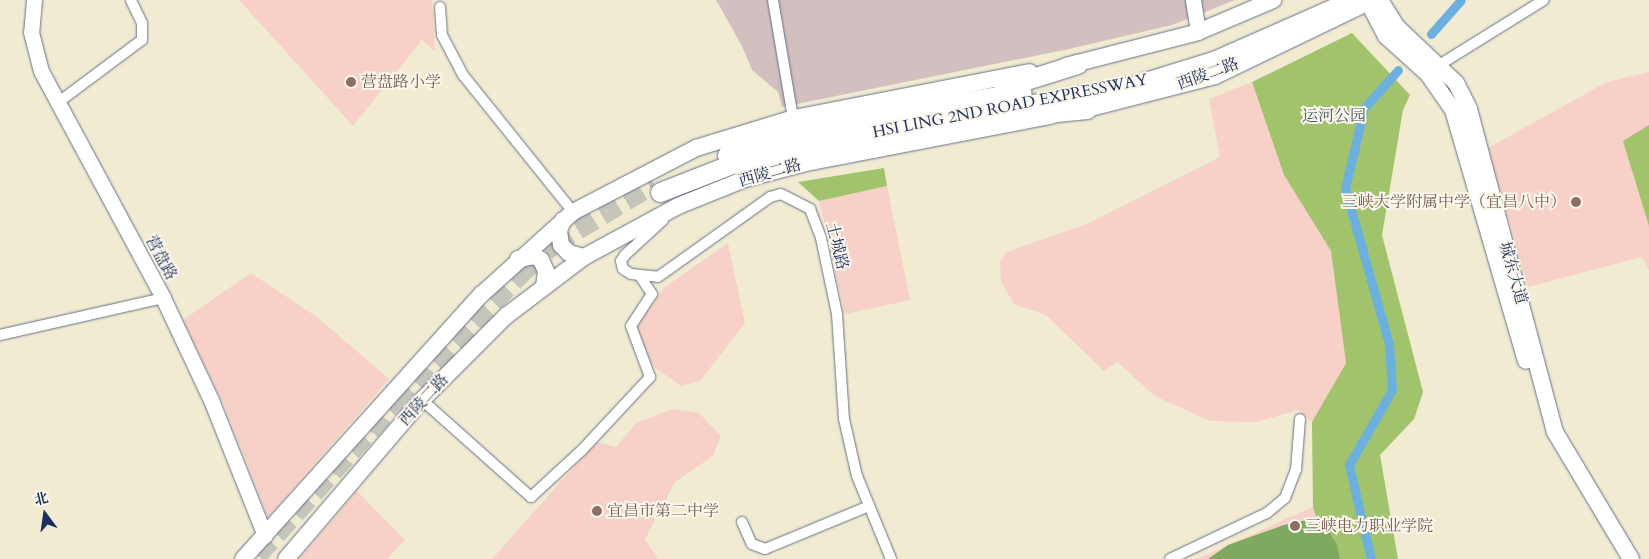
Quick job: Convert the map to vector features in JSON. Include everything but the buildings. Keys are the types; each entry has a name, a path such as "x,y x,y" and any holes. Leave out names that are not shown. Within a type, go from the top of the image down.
{"highway":[{"name":"HSI LING 2ND ROAD EXPRESSWAY","path":"1329,0 1209,52 1043,95 737,162 657,188 758,142 839,122 941,104 1043,95 1132,86 1216,60 1368,0"},
{"path":"941,104 1077,64"},
{"path":"866,133 1087,109"}],"main road":[{"name":"西陵二路","path":"242,559 265,536 438,342 518,259 568,216 696,148 794,118 1077,64 1198,32 1273,0"},
{"name":"西陵二路","path":"286,559 422,400 506,316 584,257 678,206 745,179 806,163 1087,109 1215,76 1368,0"},
{"name":"城东大道","path":"1368,0 1456,83 1469,109 1555,432 1632,559"},
{"name":"城东大道","path":"1368,0 1386,36 1428,74 1453,110 1547,436 1621,559"},
{"path":"568,216 559,232 561,245 569,253 584,257"},
{"path":"518,259 535,256 542,260 546,271 544,287"}],"street":[{"name":"营盘路","path":"34,0 31,32 34,50 56,104 163,298 211,400 265,536"},
{"path":"56,104 142,40 142,23 132,0"},
{"path":"773,0 794,118"},
{"path":"1193,0 1198,32"},
{"path":"1439,65 1544,0"},
{"path":"440,7 442,35 463,75 568,216"},
{"name":"土城路","path":"640,276 658,278 770,196 781,194 810,209 821,238 838,314 844,420 857,476 891,559"},
{"path":"422,400 531,497 582,450 650,378 631,326 652,294 640,276 623,269 621,261 631,249 678,206"},
{"path":"0,335 163,298"},
{"path":"1170,559 1267,512 1285,498 1296,470 1300,419"},
{"path":"742,522 752,544 765,549 869,506"}],"shaded area":[{"name":"营盘路小学","path":"239,0 432,0 435,51 422,40 353,126"},
{"path":"716,0 1235,0 1172,25 1069,49 782,107 778,92 752,70 742,46"},
{"name":"三峡大学附属中学（宜昌八中）","path":"1649,72 1649,271 1642,257 1528,287 1488,148 1607,82"},
{"path":"1252,82 1284,175 1331,250 1346,363 1312,422 1298,410 1256,422 1210,421 1155,396 1117,362 1104,371 1046,315 1014,304 1001,281 1000,261 1007,252 1089,223 1220,157 1209,99"},
{"path":"887,186 910,300 845,314 819,201"},
{"path":"728,243 745,323 700,381 681,386 654,367 634,327 665,287"},
{"path":"251,273 317,317 389,379 268,517 223,403 183,320"},
{"name":"宜昌市第二中学","path":"673,409 699,413 721,436 713,456 675,482 645,539 658,559 492,559 596,442 616,447 636,423"},
{"path":"357,491 405,540 387,559 299,559"},
{"name":"三峡电力职业学院","path":"1313,507 1329,559 1197,559"}],"green space":[{"name":"运河公园","path":"1352,33 1410,95 1403,110 1382,235 1423,392 1414,419 1380,455 1398,559 1329,559 1313,507 1312,422 1346,363 1331,251 1284,175 1252,82"},
{"path":"1649,125 1649,226 1623,141"},
{"path":"884,168 887,186 819,201 798,182"},
{"name":"三峡电力职业学院","path":"1307,520 1328,530 1337,545 1340,559 1208,559 1228,545 1284,525"}],"waterway":[{"path":"1431,34 1461,0"},
{"path":"1371,559 1349,465 1392,390 1389,344 1345,189 1364,108 1398,70"}],"tunnel":[{"path":"258,555 396,402 525,270 554,244 654,184"}],"place":[{"name":"营盘路小学","path":"351,82"},
{"name":"三峡大学附属中学（宜昌八中）","path":"1576,202"},
{"name":"宜昌市第二中学","path":"597,511"},
{"name":"三峡电力职业学院","path":"1295,526"}]}
